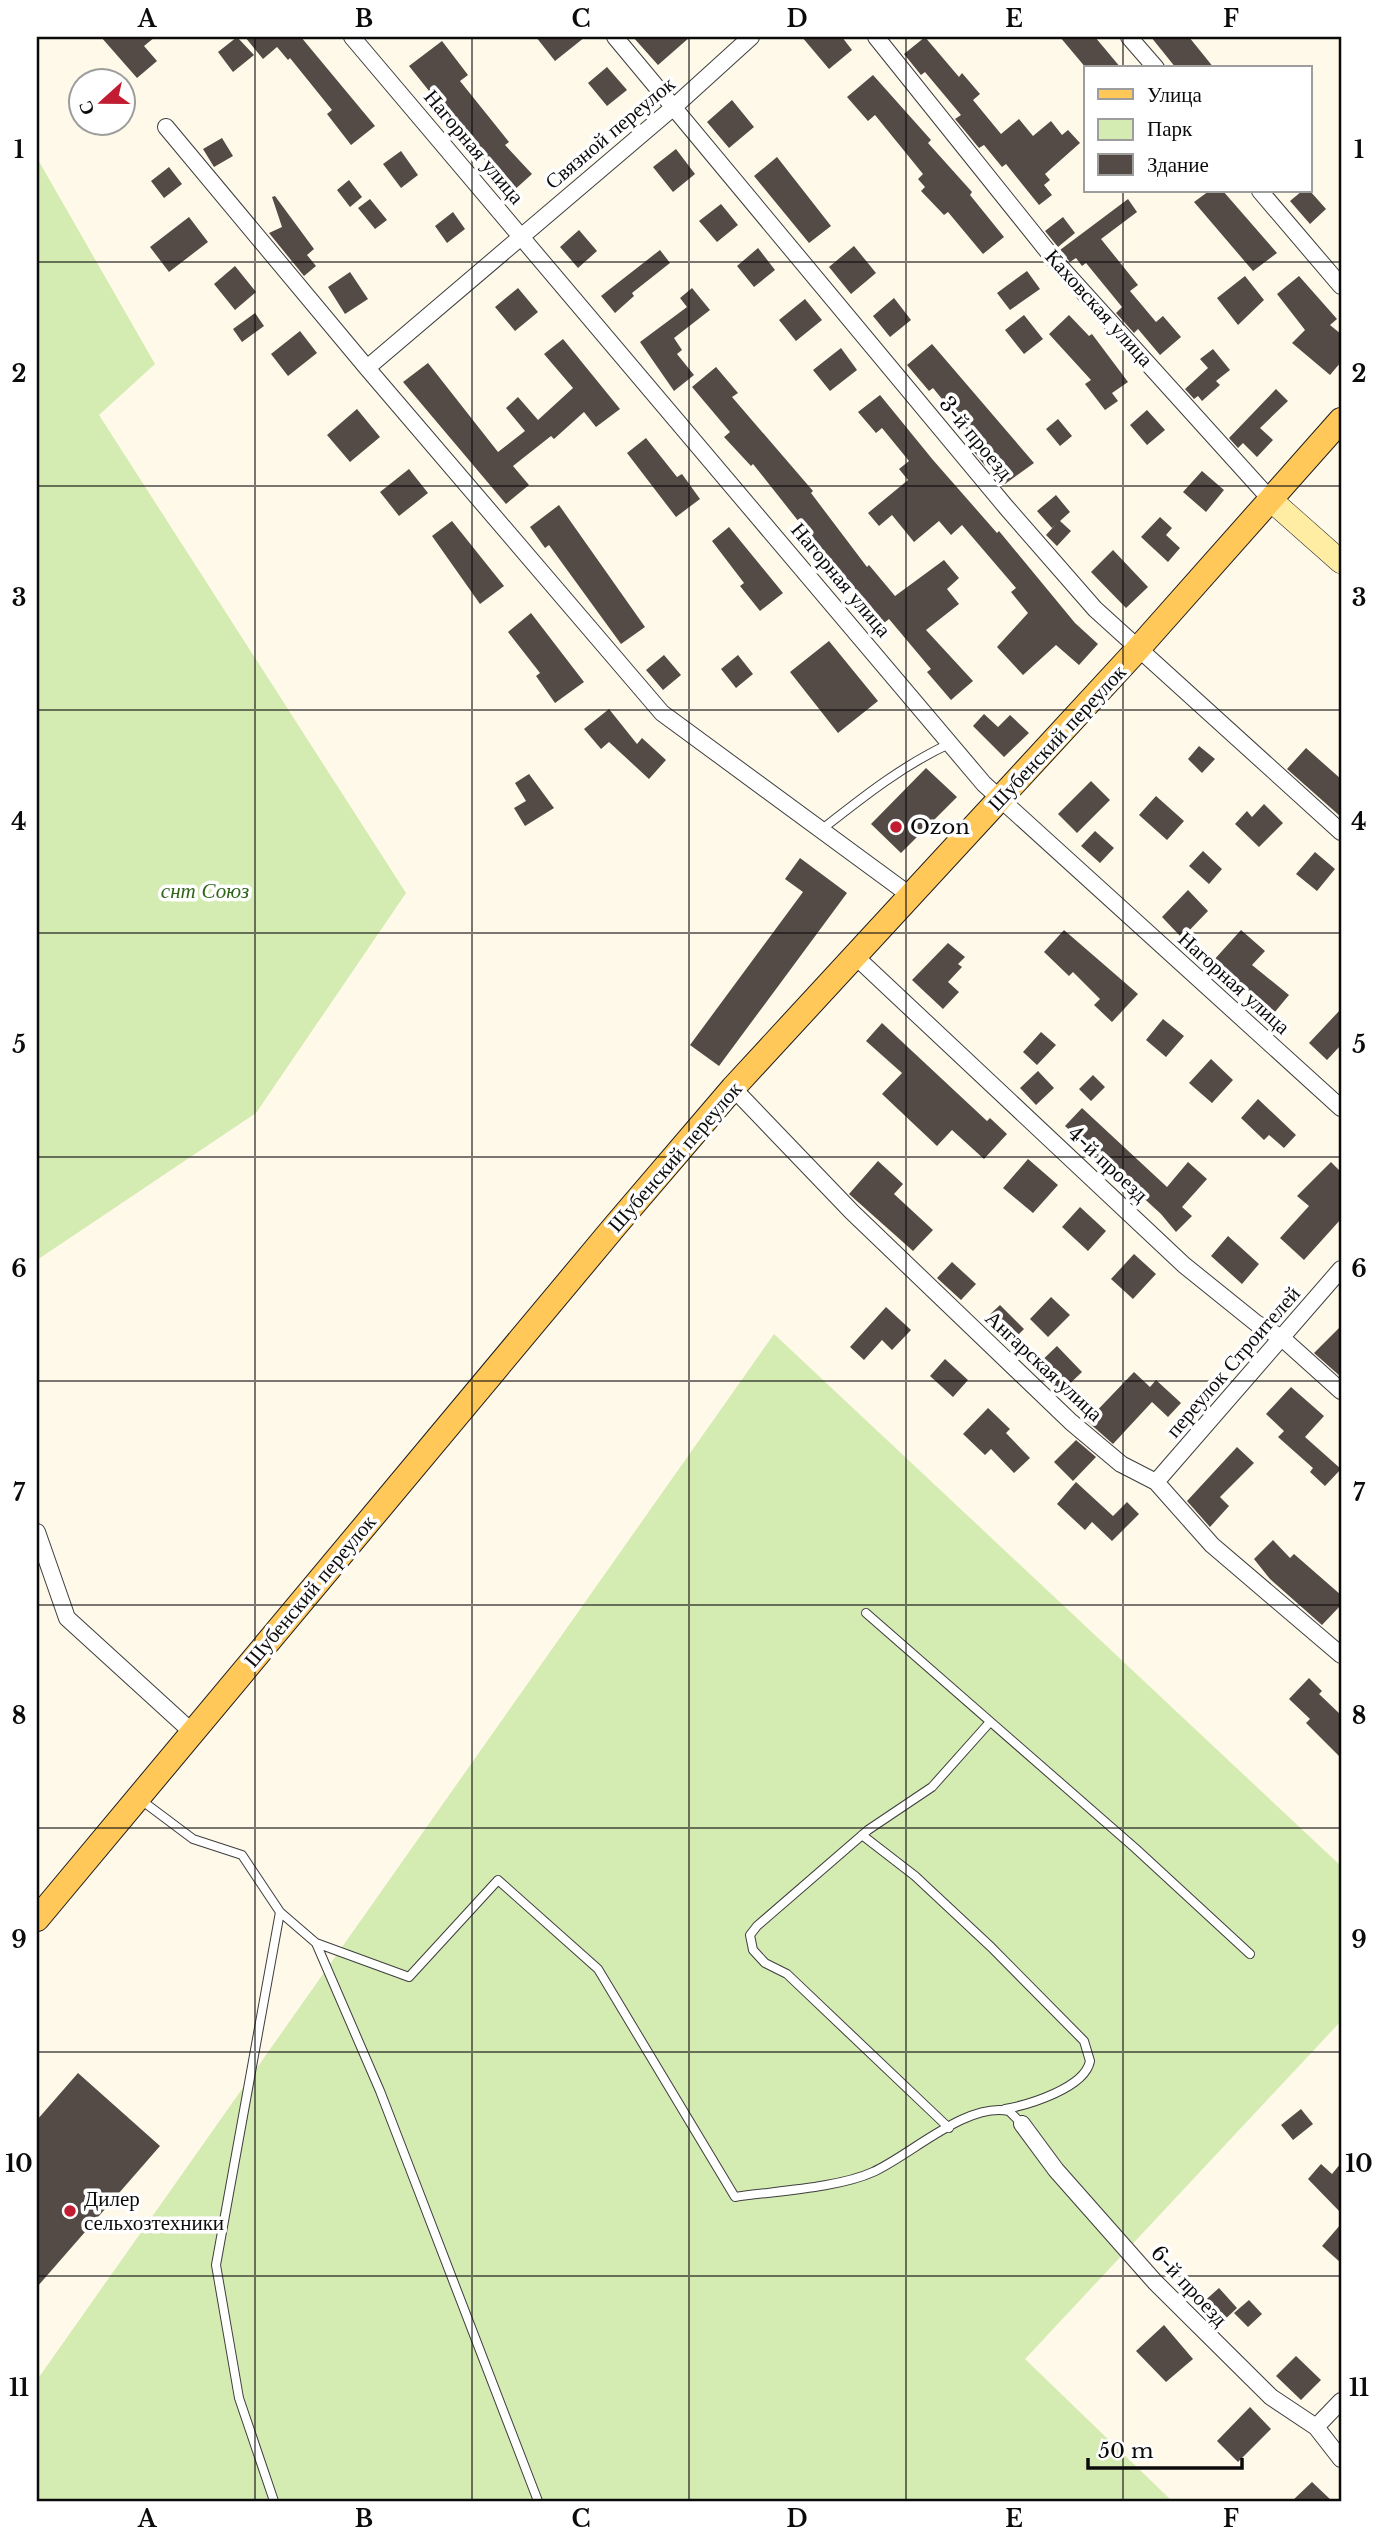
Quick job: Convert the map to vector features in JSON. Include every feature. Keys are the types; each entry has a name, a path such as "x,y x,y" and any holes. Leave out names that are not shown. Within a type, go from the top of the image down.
{"main road":[{"name":"Шубенский переулок","path":"37,1919 733,1088 1137,650 1341,421"},
{"name":"Каховская улица","path":"1271,500 1341,562"}],"street":[{"name":"Нагорная улица","path":"352,37 1000,800 1341,1108"},
{"name":"3-й проезд","path":"615,37 1094,610 1341,832"},
{"name":"Связной переулок","path":"367,368 675,106 751,37"},
{"name":"Каховская улица","path":"876,37 1057,263 1271,500"},
{"path":"1129,37 1154,66"},
{"path":"166,127 367,368 662,713 911,896"},
{"path":"1261,192 1341,286"},
{"name":"4-й проезд","path":"855,956 1184,1265 1256,1323 1282,1338 1341,1391"},
{"name":"Ангарская улица","path":"733,1088 852,1212 1071,1422 1121,1464 1156,1482 1212,1545 1341,1654"},
{"name":"переулок Строителей","path":"1156,1482 1341,1269"},
{"path":"37,1532 66,1618 192,1732"},
{"name":"6-й проезд","path":"1022,2124 1079,2197 1230,2359 1279,2403 1316,2427 1341,2459"},
{"path":"1316,2427 1341,2401"}],"lane":[{"path":"821,830 919,757 951,743"},
{"path":"866,1613 1135,1848 1251,1954"},
{"path":"949,2128 787,1974 759,1957 749,1942 750,1935 763,1920 862,1835 932,1787 990,1722"},
{"path":"139,1798 193,1839 242,1855 280,1912 317,1943 409,1977 498,1880 598,1969 735,2197 862,2176 980,2114 1040,2100 1082,2075 1090,2061 1084,2041 991,1947 915,1876 862,1835"},
{"path":"274,2501 239,2398 216,2265 280,1912"},
{"path":"317,1943 380,2091 538,2501"},
{"path":"1002,2110 1015,2114 1022,2124"}],"green space":[{"name":"снт Союз","path":"37,158 155,364 99,415 406,893 256,1113 37,1260"},
{"path":"774,1334 1341,1866 1341,2021 1025,2359 1172,2501 37,2501 37,2380"}],"building":[{"path":"101,37 155,37 144,46 157,61 137,78 136,66 126,66"},
{"path":"237,37 254,55 233,72 218,52"},
{"path":"245,37 301,37 375,126 351,145 327,114 332,110 290,58 288,60 277,47 263,59"},
{"path":"536,37 585,37 555,61"},
{"path":"633,37 690,37 658,65"},
{"path":"802,37 842,37 852,50 829,69"},
{"path":"925,37 959,77 962,73 980,94 973,100 1001,134 1019,119 1033,136 1051,121 1062,135 1068,130 1080,143 1045,174 1050,180 1044,185 1052,195 1039,205 1006,164 1002,167 984,145 979,148 955,119 961,115 925,72 921,75 904,54"},
{"path":"1060,37 1095,37 1119,66 1084,66"},
{"path":"1151,37 1189,37 1212,66 1174,66"},
{"path":"442,41 468,75 460,81 509,142 505,145 532,174 511,193 409,66"},
{"path":"607,67 627,90 607,106 588,83"},
{"path":"873,75 931,140 928,143 972,192 970,195 1004,237 983,254 948,212 944,215 921,191 925,187 918,179 923,174 875,115 868,121 847,97"},
{"path":"732,100 754,127 729,148 707,122"},
{"path":"222,138 233,156 214,167 203,149"},
{"path":"676,149 695,174 673,192 653,167"},
{"path":"401,151 418,175 401,188 383,164"},
{"path":"777,157 831,226 809,243 754,176"},
{"path":"169,167 182,184 164,198 151,181"},
{"path":"349,180 362,197 350,207 337,190"},
{"path":"1208,192 1224,192 1277,253 1253,271 1194,202"},
{"path":"1301,192 1311,192 1326,209 1310,224 1290,201"},
{"path":"275,196 314,249 307,255 316,266 304,276 269,233 282,227 272,197"},
{"path":"370,199 387,220 375,229 358,208"},
{"path":"1128,199 1137,212 1101,239 1138,285 1130,291 1156,322 1163,316 1181,337 1160,355 1138,329 1134,333 1116,313 1122,307 1086,263 1082,266 1076,258 1070,262 1060,250"},
{"path":"721,204 738,225 717,242 699,221"},
{"path":"453,212 465,229 447,243 435,226"},
{"path":"189,217 208,242 169,272 150,247"},
{"path":"1063,217 1075,233 1058,247 1045,231"},
{"path":"579,230 597,251 578,268 560,247"},
{"path":"854,246 876,273 851,294 829,267"},
{"path":"758,248 775,270 754,287 737,266"},
{"path":"660,250 670,263 632,293 634,296 615,313 601,296"},
{"path":"235,266 256,292 235,310 214,284"},
{"path":"1027,271 1040,289 1010,310 997,293"},
{"path":"350,272 368,299 345,314 328,287"},
{"path":"1245,276 1264,300 1238,325 1217,298"},
{"path":"1299,276 1337,319 1330,325 1341,334 1341,362 1330,375 1292,343 1305,330 1277,294"},
{"path":"518,288 538,312 515,331 495,307"},
{"path":"692,288 710,310 674,338 682,350 677,354 694,375 674,391 640,342 687,307 680,298"},
{"path":"894,298 911,320 890,337 873,316"},
{"path":"805,299 822,320 796,341 779,320"},
{"path":"255,313 264,326 242,342 233,329"},
{"path":"1024,315 1043,339 1024,354 1005,330"},
{"path":"1069,315 1089,336 1092,334 1128,382 1112,393 1118,401 1105,410 1085,384 1091,380 1049,334"},
{"path":"300,331 317,353 288,376 271,354"},
{"path":"563,339 620,409 596,427 584,412 554,439 551,436 513,466 529,485 506,504 403,382 428,363 498,452 525,431 506,408 518,397 538,420 573,388 544,354"},
{"path":"932,344 1034,463 1005,484 989,463 985,466 971,448 978,443 933,388 929,391 907,365"},
{"path":"841,348 857,370 830,391 813,370"},
{"path":"1213,349 1230,370 1216,381 1220,385 1202,401 1198,396 1194,399 1185,389 1208,368 1200,359"},
{"path":"716,367 738,393 732,397 813,491 811,493 867,567 869,565 895,596 944,560 959,578 947,589 959,604 926,630 973,681 951,700 927,672 931,669 889,619 884,623 832,561 825,566 798,530 803,527 753,464 751,466 724,437 730,432 692,387"},
{"path":"1276,389 1288,401 1260,428 1273,440 1257,457 1243,443 1238,448 1229,438"},
{"path":"880,395 1075,623 1098,644 1079,665 1056,645 1023,675 997,647 1028,613 1011,592 1016,588 962,525 951,535 939,521 914,542 892,515 879,526 868,513 908,480 899,469 909,461 882,428 876,433 858,412"},
{"path":"357,409 380,437 350,462 327,435"},
{"path":"1147,410 1165,430 1147,445 1130,425"},
{"path":"1058,419 1072,436 1060,446 1046,429"},
{"path":"646,438 677,477 682,474 700,499 676,517 627,453"},
{"path":"409,469 428,493 399,516 380,492"},
{"path":"1202,471 1224,490 1206,512 1183,492"},
{"path":"1056,495 1070,512 1060,521 1071,531 1057,546 1046,535 1056,524 1052,528 1037,511"},
{"path":"559,505 645,627 621,644 549,545 545,548 530,527"},
{"path":"1160,517 1172,528 1166,535 1180,548 1168,562 1141,537"},
{"path":"452,521 504,586 480,604 432,536"},
{"path":"729,527 783,593 760,611 740,586 744,583 712,541"},
{"path":"1113,550 1148,587 1126,608 1091,572"},
{"path":"531,613 584,682 555,703 536,676 540,673 508,632"},
{"path":"829,641 878,701 838,733 790,672"},
{"path":"664,655 681,675 663,690 646,670"},
{"path":"738,655 753,674 736,688 721,669"},
{"path":"609,709 637,744 642,738 666,760 649,779 609,742 601,749 584,729"},
{"path":"984,714 998,727 1010,715 1029,733 1004,757 973,726"},
{"path":"1199,746 1215,759 1202,773 1188,759"},
{"path":"1306,748 1341,779 1341,817 1287,769"},
{"path":"926,768 957,797 901,853 871,824"},
{"path":"529,774 554,808 525,826 514,808 526,801 515,783"},
{"path":"1091,781 1110,800 1077,833 1058,814"},
{"path":"1156,796 1184,821 1167,840 1139,815"},
{"path":"1264,804 1283,823 1259,847 1235,824 1247,811 1252,817"},
{"path":"1095,831 1114,848 1100,863 1081,846"},
{"path":"1203,851 1222,869 1209,884 1189,866"},
{"path":"1315,852 1335,869 1317,891 1296,874"},
{"path":"800,858 847,893 719,1066 690,1045 803,892 785,879"},
{"path":"1188,890 1208,911 1182,938 1162,917"},
{"path":"1064,930 1138,994 1112,1022 1094,1005 1100,999 1073,972 1069,976 1044,952"},
{"path":"1241,930 1265,951 1252,965 1289,995 1274,1013 1213,961"},
{"path":"948,943 965,957 958,964 962,967 948,982 959,992 943,1009 912,980"},
{"path":"1341,1009 1341,1045 1327,1060 1309,1043"},
{"path":"1163,1019 1184,1036 1166,1057 1146,1040"},
{"path":"882,1023 987,1121 990,1118 1007,1134 984,1159 952,1130 937,1146 882,1094 902,1073 866,1041"},
{"path":"1041,1032 1056,1045 1037,1065 1023,1052"},
{"path":"1211,1059 1233,1080 1212,1103 1189,1083"},
{"path":"1038,1071 1054,1088 1036,1105 1020,1088"},
{"path":"1093,1075 1105,1087 1091,1101 1079,1089"},
{"path":"1258,1099 1296,1135 1284,1148 1269,1135 1264,1140 1241,1118"},
{"path":"1082,1108 1167,1187 1188,1162 1207,1179 1182,1207 1192,1216 1176,1232 1161,1214 1065,1126"},
{"path":"1028,1159 1058,1185 1033,1213 1003,1188"},
{"path":"878,1161 903,1184 894,1194 933,1230 913,1251 849,1194"},
{"path":"1331,1162 1341,1172 1341,1219 1304,1260 1280,1238 1309,1206 1297,1196"},
{"path":"1080,1207 1106,1231 1088,1251 1062,1227"},
{"path":"1228,1236 1259,1264 1242,1284 1211,1256"},
{"path":"1134,1254 1156,1274 1133,1299 1111,1279"},
{"path":"952,1262 976,1284 961,1300 937,1278"},
{"path":"1051,1297 1070,1315 1048,1337 1030,1319"},
{"path":"1000,1305 1024,1329 1008,1345 984,1320"},
{"path":"886,1307 911,1330 892,1350 882,1340 864,1360 850,1347"},
{"path":"1341,1326 1341,1377 1314,1353"},
{"path":"1057,1346 1082,1372 1060,1393 1035,1367"},
{"path":"945,1359 968,1380 953,1397 930,1376"},
{"path":"1134,1372 1150,1387 1156,1380 1181,1403 1168,1417 1152,1402 1113,1444 1087,1421"},
{"path":"1291,1387 1324,1416 1305,1437 1341,1469 1325,1486 1310,1472 1313,1468 1278,1437 1284,1431 1266,1414"},
{"path":"988,1408 1010,1429 1006,1433 1030,1458 1014,1473 991,1449 985,1455 963,1434"},
{"path":"1076,1440 1096,1457 1073,1481 1054,1462"},
{"path":"1237,1447 1254,1463 1220,1497 1229,1506 1210,1527 1187,1501"},
{"path":"1076,1482 1113,1516 1127,1502 1139,1514 1112,1541 1092,1522 1085,1530 1057,1504"},
{"path":"1273,1540 1290,1558 1294,1554 1341,1595 1341,1605 1322,1625 1270,1579 1254,1559"},
{"path":"1309,1678 1322,1691 1319,1694 1341,1715 1341,1758 1306,1723 1310,1719 1289,1699"},
{"name":"Дилер сельхозтехники","path":"78,2073 160,2146 37,2287 37,2120"},
{"path":"1301,2109 1313,2124 1293,2140 1281,2125"},
{"path":"1341,2163 1341,2213 1308,2179 1321,2164 1332,2174"},
{"path":"1341,2224 1341,2263 1322,2246"},
{"path":"1219,2288 1237,2308 1220,2324 1201,2304"},
{"path":"1249,2300 1262,2314 1248,2327 1234,2313"},
{"path":"1164,2325 1193,2359 1166,2382 1136,2351"},
{"path":"1296,2356 1321,2380 1301,2400 1276,2376"},
{"path":"1250,2407 1271,2429 1238,2462 1217,2441"},
{"path":"1312,2482 1332,2501 1292,2501"}],"place":[{"name":"Ozon","path":"896,827"},
{"name":"Дилер сельхозтехники","path":"70,2211"}]}
